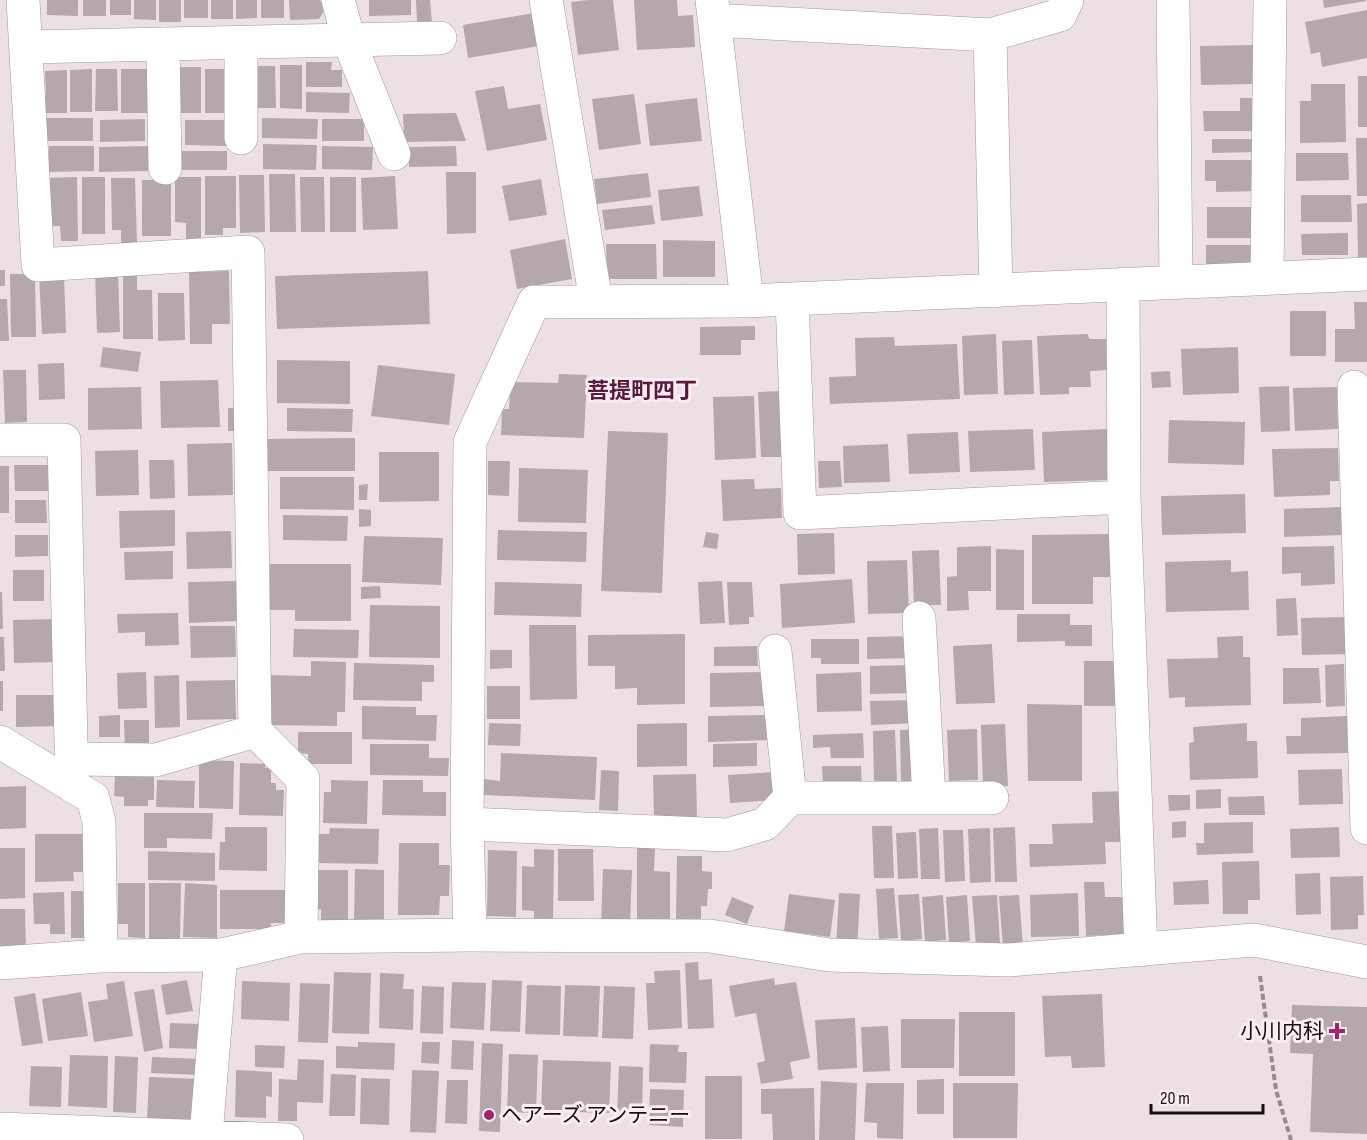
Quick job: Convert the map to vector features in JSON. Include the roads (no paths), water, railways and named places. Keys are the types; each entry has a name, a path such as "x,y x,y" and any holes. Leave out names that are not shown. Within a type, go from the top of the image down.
{"street":[{"path":"23,0 38,265 248,252 255,731 303,779 302,937"},
{"path":"338,0 349,41 394,154"},
{"path":"546,0 596,302"},
{"path":"747,301 713,10 990,35 1060,15 1066,0"},
{"path":"1267,277 1270,0"},
{"path":"1173,2 1176,282"},
{"path":"990,35 996,291"},
{"path":"27,47 440,38"},
{"path":"241,43 241,138"},
{"path":"163,44 165,168"},
{"path":"470,935 467,824 470,442 534,302 747,301 1367,274"},
{"path":"1123,284 1124,497 1141,950"},
{"path":"792,299 800,513 1124,497"},
{"path":"1354,387 1362,462 1367,828"},
{"path":"0,440 64,440 72,772"},
{"path":"919,618 929,798"},
{"path":"775,651 790,798"},
{"path":"72,772 156,760 255,731"},
{"path":"0,742 72,772 93,798 99,822 101,956"},
{"path":"467,824 728,835 765,824 790,798 992,798"},
{"path":"0,963 101,956 221,955 302,937 470,935 710,936 829,955 1008,960 1254,940 1367,962"},
{"path":"206,1135 221,955"},
{"path":"0,1129 206,1135 287,1140"}],"place":[{"name":"小川内科","path":"1337,1031"},
{"name":"ヘアーズ アンテニー","path":"489,1115"}],"district":[{"name":"菩提町四丁","path":"642,391"}]}
